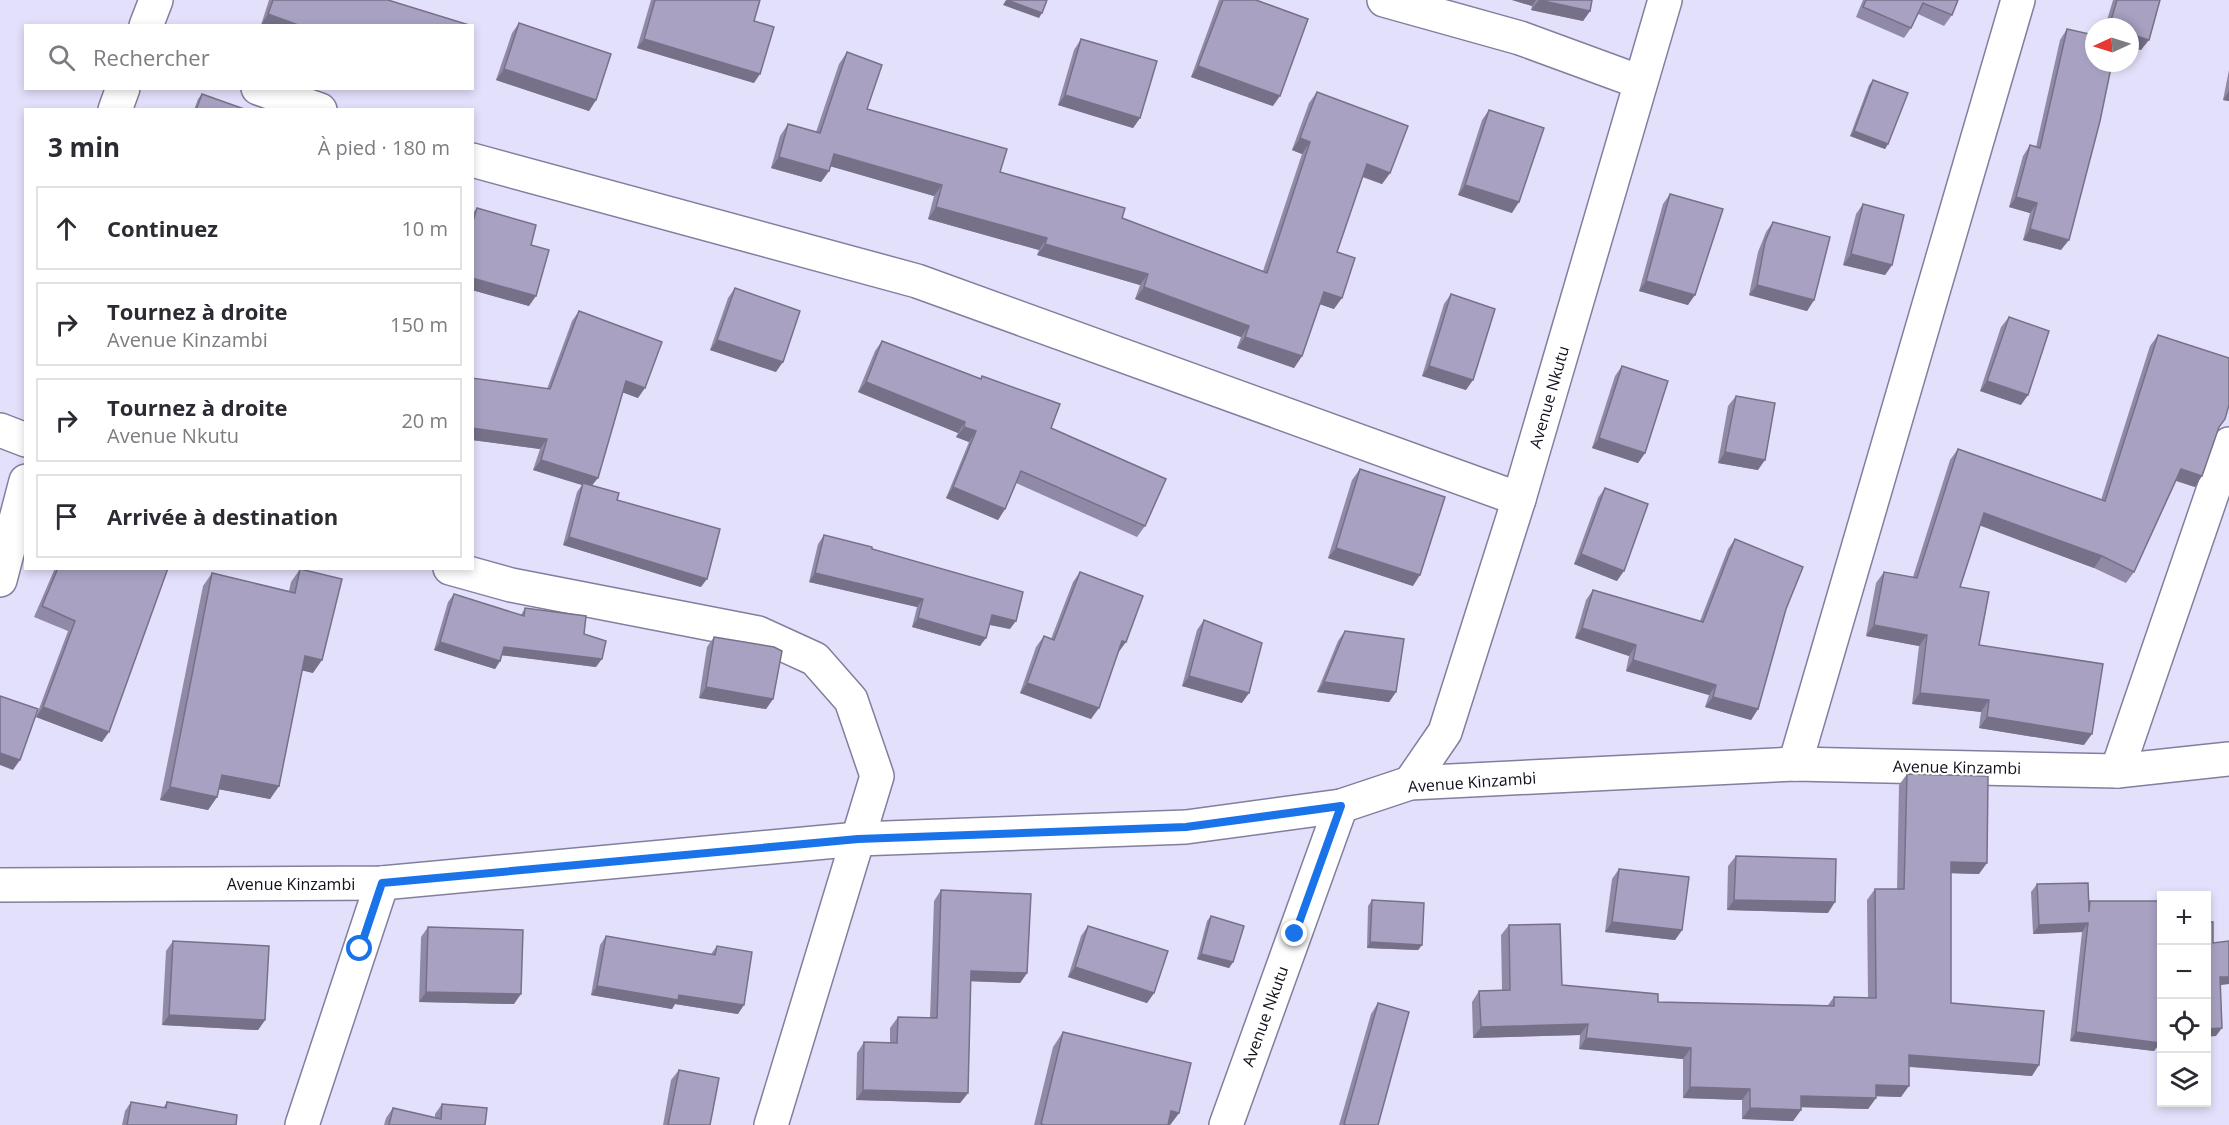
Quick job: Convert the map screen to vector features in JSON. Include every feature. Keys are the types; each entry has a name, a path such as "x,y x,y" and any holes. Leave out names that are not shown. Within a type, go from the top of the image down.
{"street":[{"path":"147,24 156,0"},
{"path":"1384,0 1520,38 1640,82"},
{"name":"Avenue Nkutu","path":"1410,783 1445,732 1519,499 1665,0"},
{"path":"1795,764 2018,0"},
{"path":"116,108 122,90"},
{"path":"264,90 314,108"},
{"path":"474,161 917,281 1519,499"},
{"path":"0,430 24,439"},
{"path":"2117,771 2229,444"},
{"path":"0,580 24,489"},
{"path":"457,570 511,585 758,633 815,658 851,700 877,776 771,1125"},
{"name":"Avenue Kinzambi","path":"0,885 382,883 858,839 1186,827 1341,806 1410,783 1795,764 2117,771 2229,759"},
{"name":"Avenue Nkutu","path":"1226,1125 1341,806"},
{"path":"302,1125 382,883"}],"building":[{"path":"273,0 388,0 466,24 296,24 268,14"},
{"path":"655,0 760,0 754,21 774,27 760,74 644,39"},
{"path":"1007,0 1047,0 1042,13"},
{"path":"1223,0 1256,0 1308,19 1280,96 1198,66"},
{"path":"1539,0 1592,0 1590,11"},
{"path":"1866,0 1958,0 1952,15 1923,3 1911,28 1863,7"},
{"path":"2117,0 2160,0 2149,40 2139,37 2139,18 2112,18"},
{"path":"519,23 611,54 596,100 504,69"},
{"path":"2067,29 2085,33 2085,72 2110,72 2100,121 2069,240 2030,229 2037,203 2016,197 2030,145 2040,148"},
{"path":"1081,39 1157,61 1140,118 1065,95"},
{"path":"847,52 882,65 867,109 1007,149 1000,172 1125,208 1122,218 1267,273 1310,142 1300,138 1317,92 1408,126 1390,173 1367,164 1337,252 1355,258 1342,298 1324,292 1302,356 1245,337 1249,326 1144,287 1148,274 1045,244 1047,238 936,207 942,185 834,154 829,171 779,157 788,124 820,133"},
{"path":"1873,80 1908,93 1888,144 1854,131"},
{"path":"202,94 241,108 197,108"},
{"path":"1489,110 1544,128 1519,202 1465,185"},
{"path":"1670,194 1723,209 1695,295 1646,281"},
{"path":"1863,204 1904,215 1892,265 1851,254"},
{"path":"477,208 536,225 531,245 549,250 536,296 474,279 474,218"},
{"path":"1773,222 1830,237 1814,300 1757,285 1765,242"},
{"path":"735,288 800,311 783,362 717,340"},
{"path":"1451,294 1495,309 1473,380 1429,366"},
{"path":"579,311 662,342 645,388 626,381 598,478 541,460 547,439 474,428 474,378 550,389"},
{"path":"2009,317 2049,331 2028,395 1987,381"},
{"path":"2158,335 2229,358 2229,405 2202,476 2181,469 2134,572 2102,556 1984,513 1960,587 1989,592 1979,645 2103,664 2092,734 1987,717 1989,700 1920,693 1927,635 1874,625 1884,572 1917,578 1958,449 2105,501"},
{"path":"882,341 981,379 982,376 1060,404 1051,428 1166,479 1145,526 1021,471 1005,509 953,487 976,431 964,427 965,422 866,382"},
{"path":"1622,366 1668,381 1645,453 1599,438"},
{"path":"1736,396 1775,403 1765,460 1725,452"},
{"path":"1360,469 1445,497 1420,575 1336,548"},
{"path":"583,483 619,493 617,500 720,529 707,579 569,537"},
{"path":"1605,488 1648,504 1624,571 1581,554"},
{"path":"824,535 1023,592 1016,621 992,615 986,638 918,618 923,599 815,573"},
{"path":"1735,539 1803,567 1786,609 1758,709 1713,697 1716,685 1633,660 1636,645 1582,628 1593,590 1703,622"},
{"path":"57,570 167,570 109,732 43,707 75,621 42,606"},
{"path":"300,570 342,579 322,660 305,656 279,786 222,775 217,797 170,787 212,573 295,593"},
{"path":"1080,572 1143,596 1126,642 1122,641 1099,708 1027,683 1044,636 1054,640"},
{"path":"454,594 524,616 525,608 586,616 584,634 606,641 602,659 504,647 500,661 440,642"},
{"path":"1204,620 1262,643 1249,693 1189,676"},
{"path":"1345,631 1404,639 1396,692 1324,682"},
{"path":"714,637 774,647 782,651 773,699 706,687"},
{"path":"0,696 38,709 20,760 0,753"},
{"path":"1907,774 1988,776 1987,863 1951,862 1951,1003 2044,1011 2039,1065 1909,1055 1909,1086 1876,1085 1876,1098 1801,1096 1801,1110 1750,1108 1750,1089 1690,1087 1691,1048 1586,1038 1588,1024 1481,1027 1479,991 1510,990 1509,925 1560,924 1562,985 1658,994 1658,1002 1834,1006 1834,997 1876,998 1875,889 1904,889"},
{"path":"1736,856 1836,859 1835,902 1734,900"},
{"path":"1619,869 1689,877 1682,930 1612,922"},
{"path":"2088,883 2089,912 2090,901 2157,901 2157,1043 2076,1032 2088,923 2039,925 2037,884"},
{"path":"941,890 1031,894 1027,973 971,971 968,1093 863,1090 864,1042 897,1043 898,1017 937,1018"},
{"path":"1372,900 1424,903 1422,945 1370,942"},
{"path":"1211,916 1244,926 1233,962 1201,954"},
{"path":"2211,922 2213,922 2213,943 2229,941 2229,977 2220,977 2222,1028 2211,1029"},
{"path":"1088,926 1168,951 1154,993 1075,967"},
{"path":"428,927 523,930 521,994 426,992"},
{"path":"606,936 715,955 717,946 752,952 744,1005 679,995 678,1000 597,986"},
{"path":"173,941 269,946 265,1020 169,1015"},
{"path":"1378,1003 1409,1012 1378,1125 1346,1125 1344,1124"},
{"path":"1063,1032 1191,1063 1179,1113 1171,1111 1168,1125 1041,1124"},
{"path":"679,1070 719,1078 710,1125 668,1125"},
{"path":"131,1102 166,1108 167,1102 237,1115 236,1125 127,1125"},
{"path":"442,1104 487,1108 485,1125 389,1125 393,1108 441,1119"}],"route":[{"path":"360,949 382,883 858,839 1186,827 1341,806 1295,934"}]}
